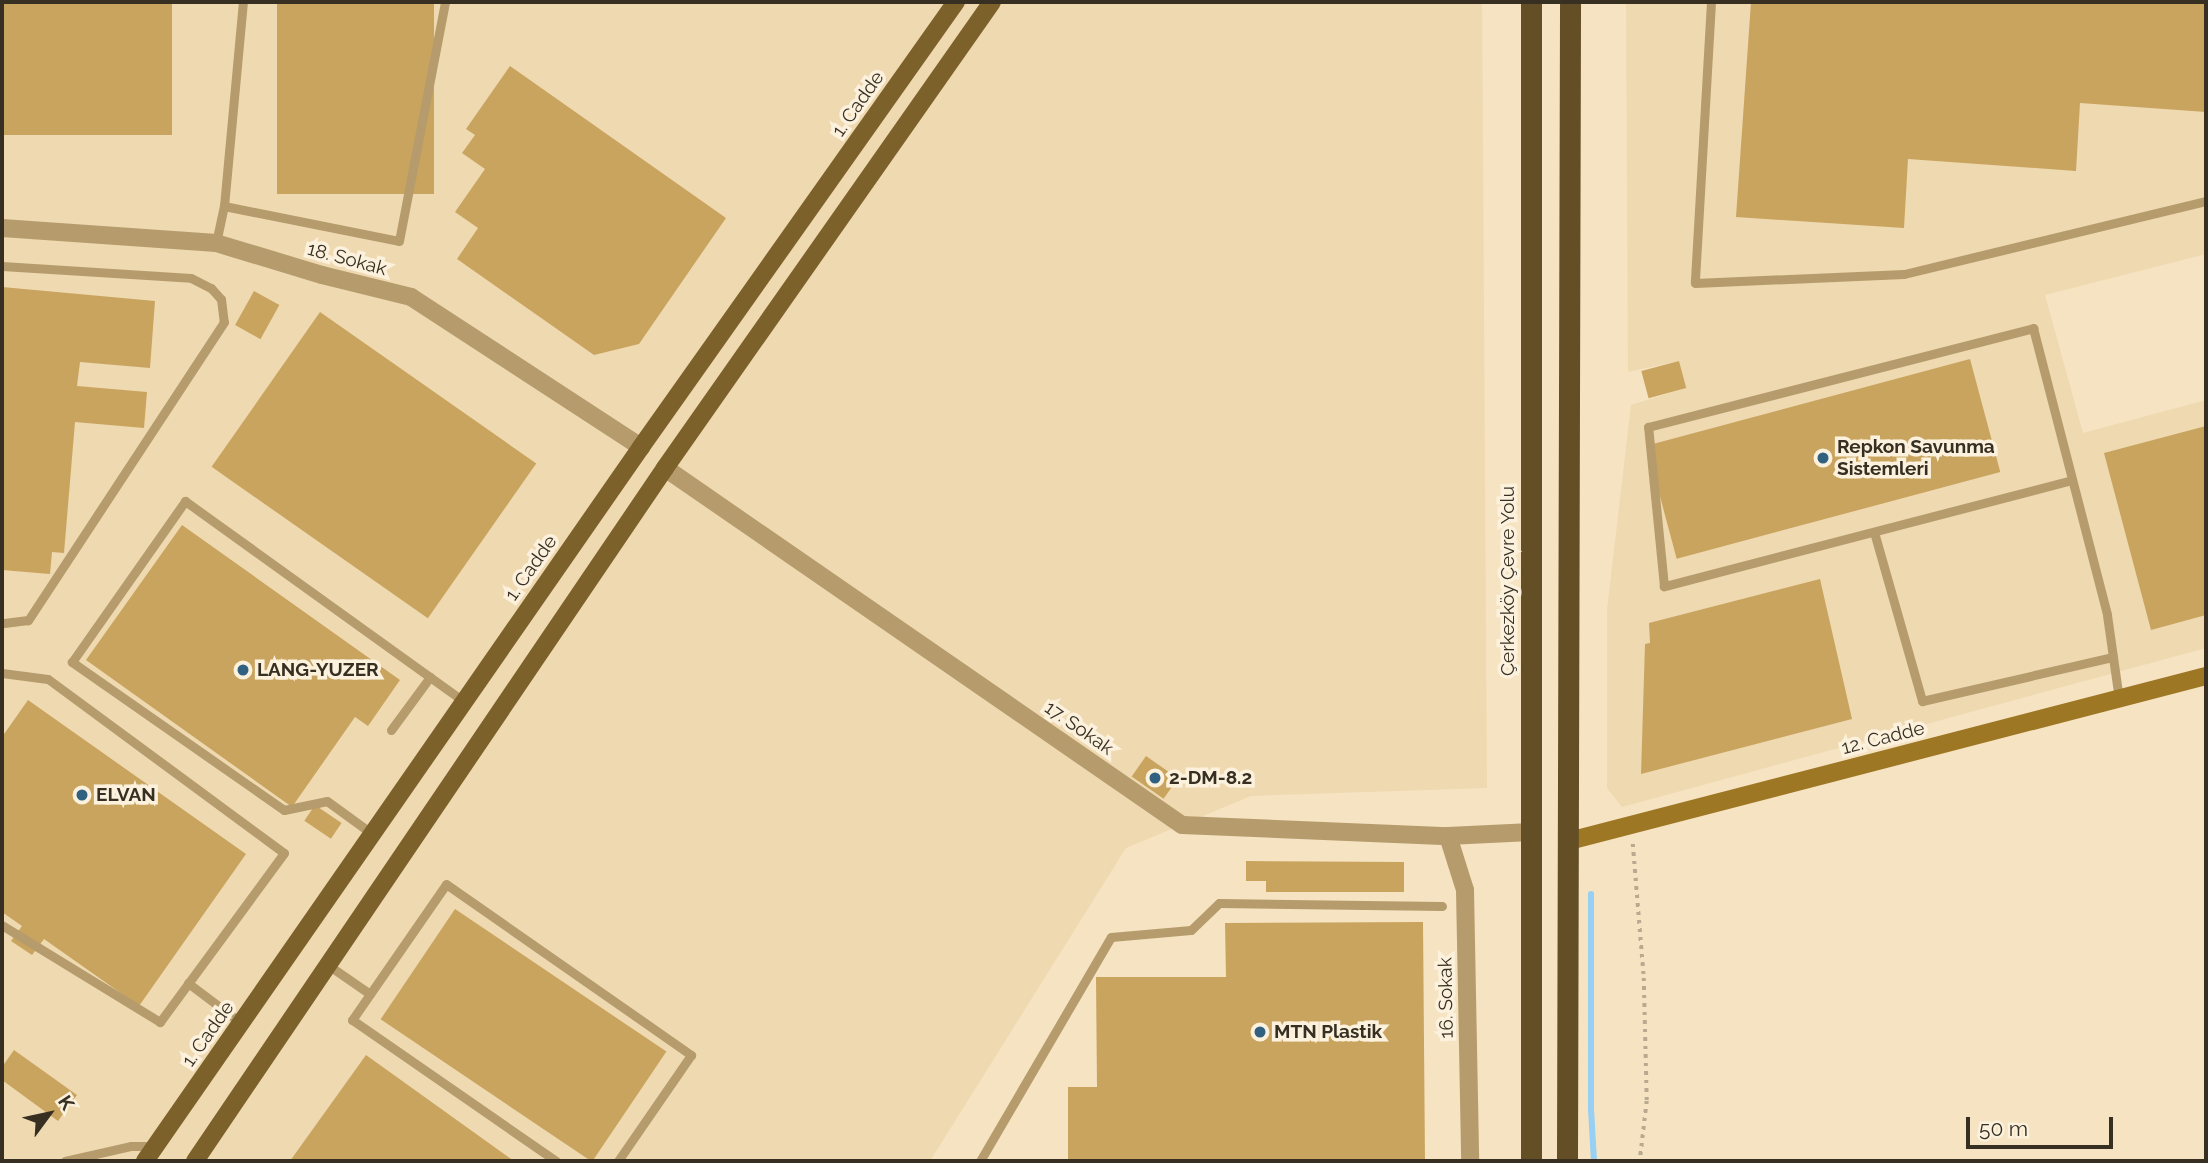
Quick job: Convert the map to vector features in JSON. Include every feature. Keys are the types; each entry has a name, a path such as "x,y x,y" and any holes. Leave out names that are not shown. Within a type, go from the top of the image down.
{"highway":[{"name":"Çerkezköy Çevre Yolu","path":"1531,2 1531,1161"},
{"path":"1567,1161 1570,2"}],"main road":[{"name":"1. Cadde","path":"145,1161 640,447 956,2"},
{"path":"195,1161 665,468 992,2"}],"street":[{"name":"18. Sokak","path":"2,228 216,243 322,275 411,297 640,447"},
{"name":"17. Sokak","path":"665,468 1182,825 1448,836 1531,832"},
{"name":"12. Cadde","path":"1569,841 2206,676"},
{"name":"16. Sokak","path":"1448,836 1465,890 1470,1161"}],"lane":[{"path":"216,243 224,206 243,2"},
{"path":"224,206 399,241 445,2"},
{"path":"1711,2 1695,283 1904,274 2206,201"},
{"path":"2,265 191,278 211,288 221,299 224,322 28,620 2,623"},
{"path":"2072,481 1664,586 1648,427 2033,328 2107,615 2119,699"},
{"path":"372,833 327,801 284,810 72,662 185,500 463,701"},
{"path":"1874,532 1922,701 2113,657"},
{"path":"2,673 48,679 284,853 160,1022 2,925"},
{"path":"391,730 430,677"},
{"path":"556,1161 352,1020 446,884 691,1055 618,1161"},
{"path":"979,1161 1111,937 1191,930 1219,904 1442,906"},
{"path":"328,965 370,994"},
{"path":"188,984 241,1023"},
{"path":"65,1161 131,1146 156,1146"}],"path":[{"path":"1631,825 1644,978 1647,1101 1640,1161"}],"shaded area":[{"path":"2,2 1482,2 1487,788 1251,796 1126,848 930,1161 2,1161"},
{"path":"1626,2 2206,2 2206,254 2045,295 2083,433 2206,400 2206,648 1622,807 1607,788 1607,610 1631,405 1686,388 1679,361 1628,372"}],"building":[{"path":"2,2 172,2 172,135 2,135"},
{"path":"277,2 434,2 434,194 277,194"},
{"path":"1751,2 2206,2 2206,112 2080,103 2076,171 1908,159 1904,228 1736,217"},
{"path":"510,66 726,218 639,344 594,355 457,259 478,228 455,212 485,169 462,153 475,135 466,129"},
{"path":"2,287 155,301 150,368 80,362 77,386 147,392 144,428 75,422 64,553 52,552 50,574 2,570"},
{"path":"254,291 279,305 260,339 235,325"},
{"path":"320,312 536,463 428,618 212,467"},
{"name":"Repkon Savunma Sistemleri","path":"1970,359 2000,472 1677,559 1646,446"},
{"path":"1679,361 1686,388 1649,398 1641,371"},
{"path":"2206,426 2206,615 2151,630 2104,453"},
{"name":"LANG-YUZER","path":"182,525 400,680 368,726 355,717 292,807 86,660"},
{"path":"1820,579 1852,719 1641,774 1645,644 1650,643 1649,623"},
{"name":"ELVAN","path":"28,700 246,854 139,1006 44,939 32,955 11,941 22,926 2,912 2,737"},
{"name":"2-DM-8.2","path":"1146,756 1178,778 1164,799 1132,776"},
{"path":"315,805 342,823 331,839 304,821"},
{"path":"1246,861 1404,862 1404,892 1266,892 1266,881 1246,881"},
{"path":"455,909 666,1052 591,1161 381,1019"},
{"name":"MTN Plastik","path":"1423,922 1425,1161 1068,1161 1068,1087 1097,1087 1096,977 1226,977 1225,923"},
{"path":"14,1050 77,1095 58,1121 2,1080 2,1067"},
{"path":"366,1055 514,1161 290,1161"}],"waterway":[{"path":"1591,894 1591,1109 1594,1161"}],"place":[{"name":"Repkon Savunma Sistemleri","path":"1823,458"},
{"name":"LANG-YUZER","path":"243,670"},
{"name":"2-DM-8.2","path":"1155,778"},
{"name":"ELVAN","path":"82,795"},
{"name":"MTN Plastik","path":"1260,1032"}]}
